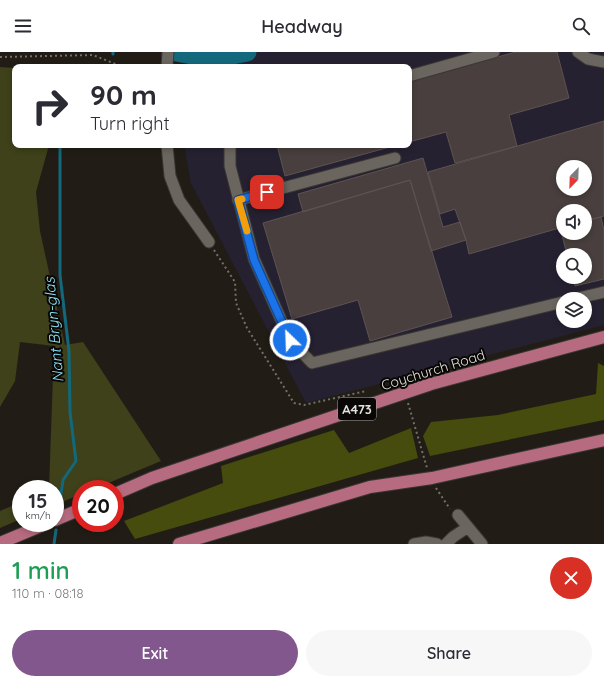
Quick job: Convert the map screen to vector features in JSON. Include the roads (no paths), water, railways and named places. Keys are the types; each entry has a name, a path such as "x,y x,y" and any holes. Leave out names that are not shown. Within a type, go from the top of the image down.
{"main road":[{"name":"Coychurch Road","path":"124,490 152,478 431,384 604,337"},
{"path":"179,544 370,487 432,478 604,440"},
{"path":"0,543 26,532"}],"street":[{"path":"167,64 168,52"},
{"path":"412,75 494,52"},
{"path":"578,52 588,58 604,62"},
{"path":"167,148 170,176 179,200 209,242"},
{"path":"230,148 230,166 254,260 290,340 312,364 556,304"},
{"path":"238,200 395,158"},
{"path":"592,295 604,292"},
{"path":"455,513 482,544"},
{"path":"446,544 453,537 468,528"},
{"path":"414,544 426,542 438,544"}],"waterway":[{"path":"176,52 208,58 218,58 247,52"},
{"path":"212,52 218,58"},
{"name":"Nant Bryn-glas","path":"60,148 60,275 69,351 70,412 76,461 63,480"},
{"name":"Nant Bryn-glas","path":"54,544 56,532"}]}
